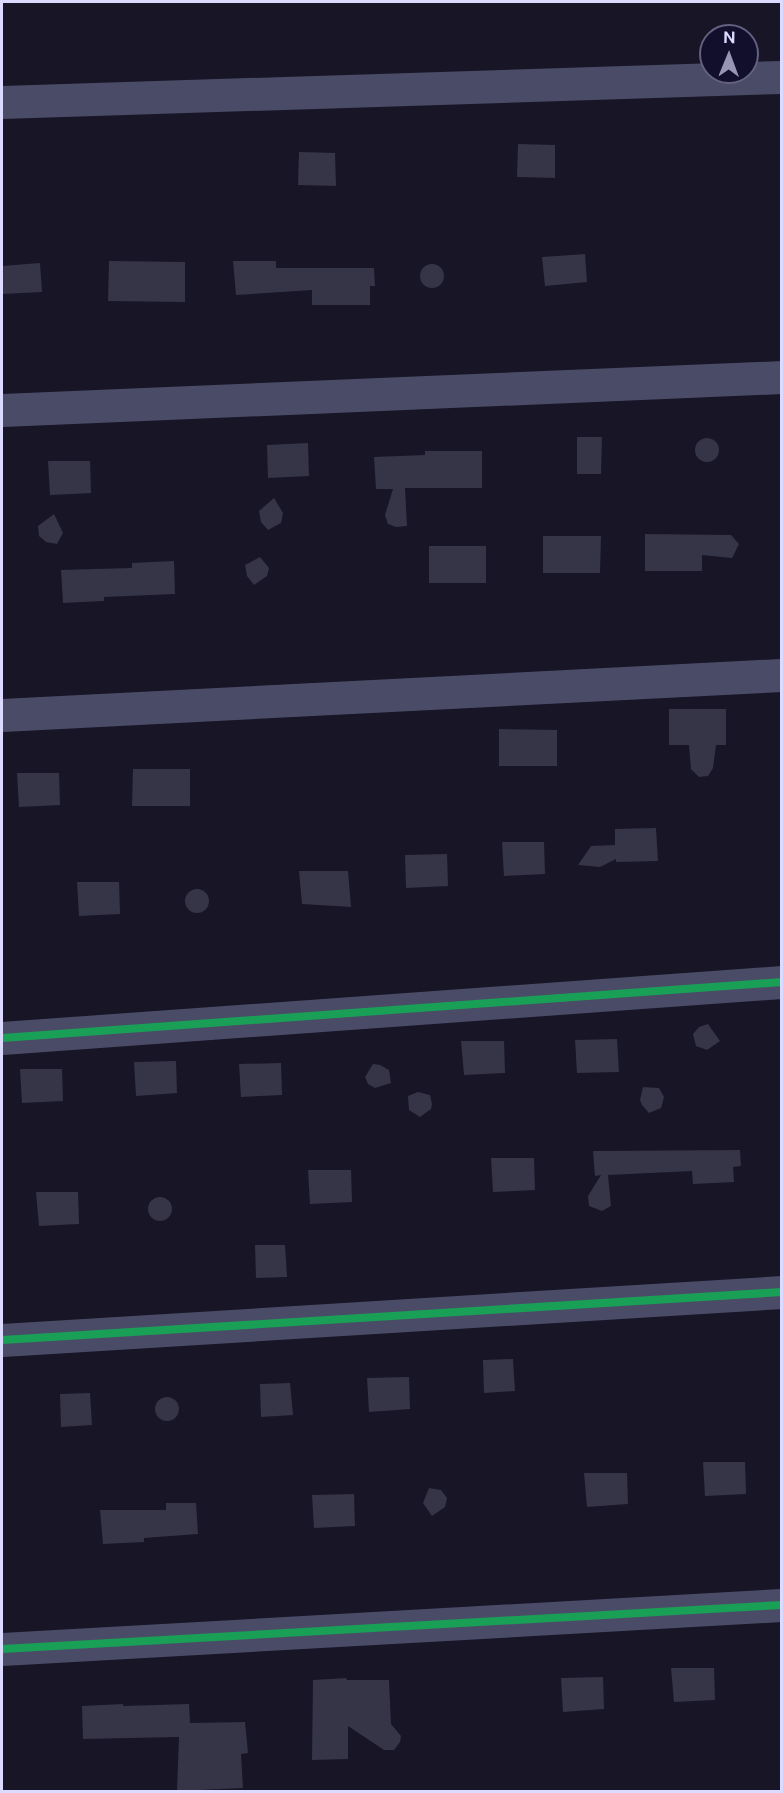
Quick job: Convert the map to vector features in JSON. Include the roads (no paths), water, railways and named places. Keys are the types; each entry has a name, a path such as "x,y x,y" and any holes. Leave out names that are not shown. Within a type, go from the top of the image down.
{"street":[{"path":"2,102 782,76"},
{"path":"2,410 782,377"},
{"path":"2,715 782,675"},
{"path":"2,1038 782,982"},
{"path":"2,1340 782,1292"},
{"path":"2,1648 782,1605"}]}
